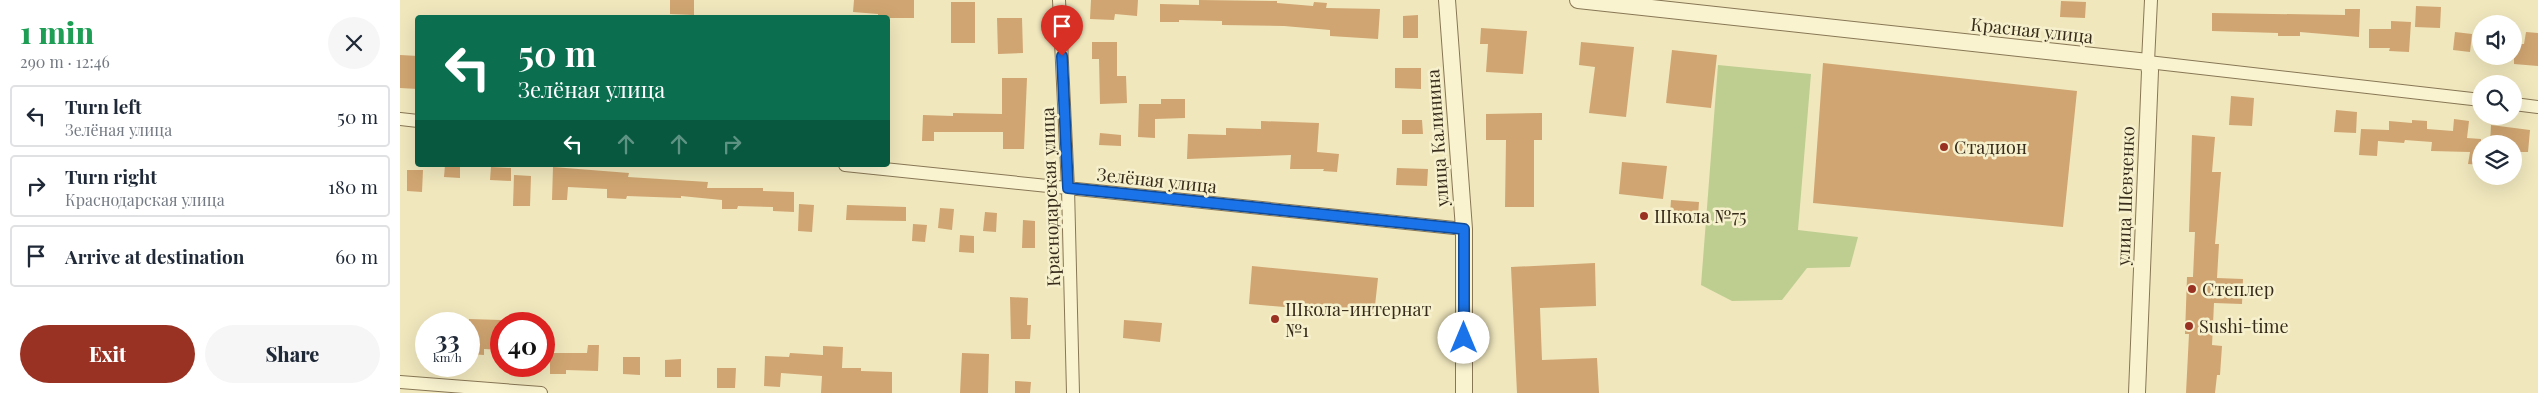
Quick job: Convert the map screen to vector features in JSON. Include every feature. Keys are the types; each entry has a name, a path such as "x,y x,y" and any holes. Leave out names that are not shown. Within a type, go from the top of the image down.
{"street":[{"name":"Краснодарская улица","path":"1059,0 1068,188 1073,393"},
{"name":"улица Калинина","path":"1447,0 1464,229 1464,393"},
{"name":"Красная улица","path":"1578,0 2472,99"},
{"name":"улица Шевченко","path":"2137,393 2150,71 2148,62 2152,0"},
{"path":"2522,105 2538,106"},
{"path":"400,119 415,121"},
{"name":"Зелёная улица","path":"864,167 1464,229"},
{"path":"400,382 541,393"}],"green space":[{"path":"1718,65 1811,74 1798,230 1858,237 1850,267 1807,268 1782,300 1732,301 1701,285"}],"building":[{"path":"670,0 694,0 694,15 670,14"},
{"path":"854,0 914,0 914,18 890,18 890,15 853,12"},
{"path":"1091,0 1138,0 1137,16 1115,14 1114,20 1090,19"},
{"path":"1199,0 1277,1 1277,3 1313,6 1314,2 1327,3 1326,8 1380,9 1378,39 1330,36 1330,30 1284,26 1222,25 1222,21 1179,20 1179,22 1160,22 1160,4 1199,5"},
{"path":"2061,1 2086,2 2085,18 2060,17"},
{"path":"951,2 975,2 975,43 951,43"},
{"path":"2416,6 2441,7 2440,28 2415,27"},
{"path":"2345,9 2360,9 2359,37 2300,32 2300,36 2278,36 2278,33 2212,31 2212,13 2345,15"},
{"path":"1418,15 1418,38 1403,38 1403,16"},
{"path":"997,18 1022,18 1023,53 998,54"},
{"path":"2391,21 2411,22 2409,52 2389,51 2390,48 2369,48 2369,29 2391,29"},
{"path":"1481,28 1527,31 1523,74 1486,72 1488,44 1480,44"},
{"path":"2455,32 2472,34 2470,52 2453,50"},
{"path":"2526,32 2538,33 2538,66 2522,65 2522,44 2524,44"},
{"path":"1092,42 1117,42 1117,76 1126,76 1127,103 1100,104 1099,59 1092,59"},
{"path":"1581,42 1634,47 1626,117 1589,113 1595,67 1579,65"},
{"path":"1672,50 1717,55 1711,108 1666,103"},
{"path":"400,55 415,56 415,89 400,88"},
{"name":"Стадион","path":"1823,63 2077,91 2063,227 1813,203"},
{"path":"1395,68 1421,68 1421,89 1395,88"},
{"path":"1002,78 1027,78 1024,149 1003,149 1003,132 934,132 934,141 922,141 923,115 953,116 953,113 1002,114"},
{"path":"2231,96 2254,98 2252,126 2229,125"},
{"path":"1161,99 1185,99 1185,118 1155,119 1155,138 1138,137 1139,104 1161,104"},
{"path":"2336,110 2357,112 2356,133 2334,132"},
{"path":"1542,113 1542,140 1534,140 1534,207 1505,207 1506,140 1486,140 1486,114"},
{"path":"2454,119 2469,121 2467,138 2472,138 2472,164 2468,164 2470,152 2431,151 2432,142 2405,140 2404,143 2378,141 2377,156 2359,155 2361,129 2389,130 2389,121 2412,123 2412,120 2427,121 2427,129 2453,131"},
{"path":"1402,120 1422,120 1423,134 1402,134"},
{"path":"1261,121 1319,123 1317,152 1339,154 1337,172 1323,171 1324,169 1290,169 1291,155 1187,159 1188,134 1226,135 1226,128 1261,129"},
{"path":"2491,125 2530,130 2528,152 2522,152 2522,135 2490,135"},
{"path":"1100,133 1121,135 1121,146 1099,145"},
{"path":"2192,135 2215,137 2212,172 2221,172 2215,244 2219,244 2217,278 2243,279 2242,304 2214,303 2212,345 2222,346 2220,375 2217,375 2215,393 2186,393 2189,334 2185,334 2187,277 2193,277 2195,232 2189,232"},
{"path":"1622,162 1667,166 1663,199 1619,194"},
{"path":"445,167 460,167 460,178 444,177"},
{"path":"491,167 511,168 511,181 490,180"},
{"path":"553,167 629,173 628,177 708,182 707,188 763,188 763,191 794,192 794,212 773,211 773,207 738,206 737,209 722,209 722,200 681,196 681,198 627,196 626,199 607,198 607,189 568,187 567,200 552,200"},
{"path":"1397,168 1428,169 1427,186 1396,185"},
{"path":"407,170 423,170 422,192 407,191"},
{"path":"514,175 531,176 530,206 513,206"},
{"path":"1671,200 1699,202 1698,216 1670,214"},
{"path":"799,204 814,205 812,232 798,231"},
{"path":"847,205 906,207 906,221 846,220"},
{"path":"940,208 954,209 952,230 938,228"},
{"path":"985,212 997,213 996,232 983,231"},
{"path":"1023,220 1035,221 1035,248 1022,248"},
{"path":"913,224 927,225 925,242 912,241"},
{"path":"960,235 974,236 974,253 959,252"},
{"path":"1595,263 1596,306 1540,308 1542,360 1597,358 1599,393 1517,393 1511,267"},
{"path":"1252,266 1378,278 1374,315 1249,304"},
{"path":"1010,297 1028,298 1027,325 1031,325 1030,339 1011,339"},
{"path":"480,319 490,320 490,349 484,349 484,355 480,355"},
{"path":"1124,320 1162,323 1160,342 1123,338"},
{"path":"588,345 599,345 598,371 566,370 566,374 555,374 555,353 587,353"},
{"path":"823,346 843,347 842,368 861,368 861,371 892,372 892,393 821,393 822,376 781,373 780,387 764,386 765,356 789,357 790,353 823,355"},
{"path":"962,353 989,354 988,393 960,393"},
{"path":"623,357 640,357 640,375 623,374"},
{"path":"681,359 681,377 665,377 665,360"},
{"path":"717,368 736,368 735,388 717,388"},
{"path":"1015,381 1031,382 1030,393 1015,393"}],"place":[{"name":"Стадион","path":"1944,147"},
{"name":"Школа №75","path":"1644,216"},
{"name":"Степлер","path":"2192,289"},
{"name":"Школа-интернат №1","path":"1275,319"},
{"name":"Sushi-time","path":"2189,326"}],"route":[{"path":"1062,56 1068,188 1464,229 1464,338"}]}
